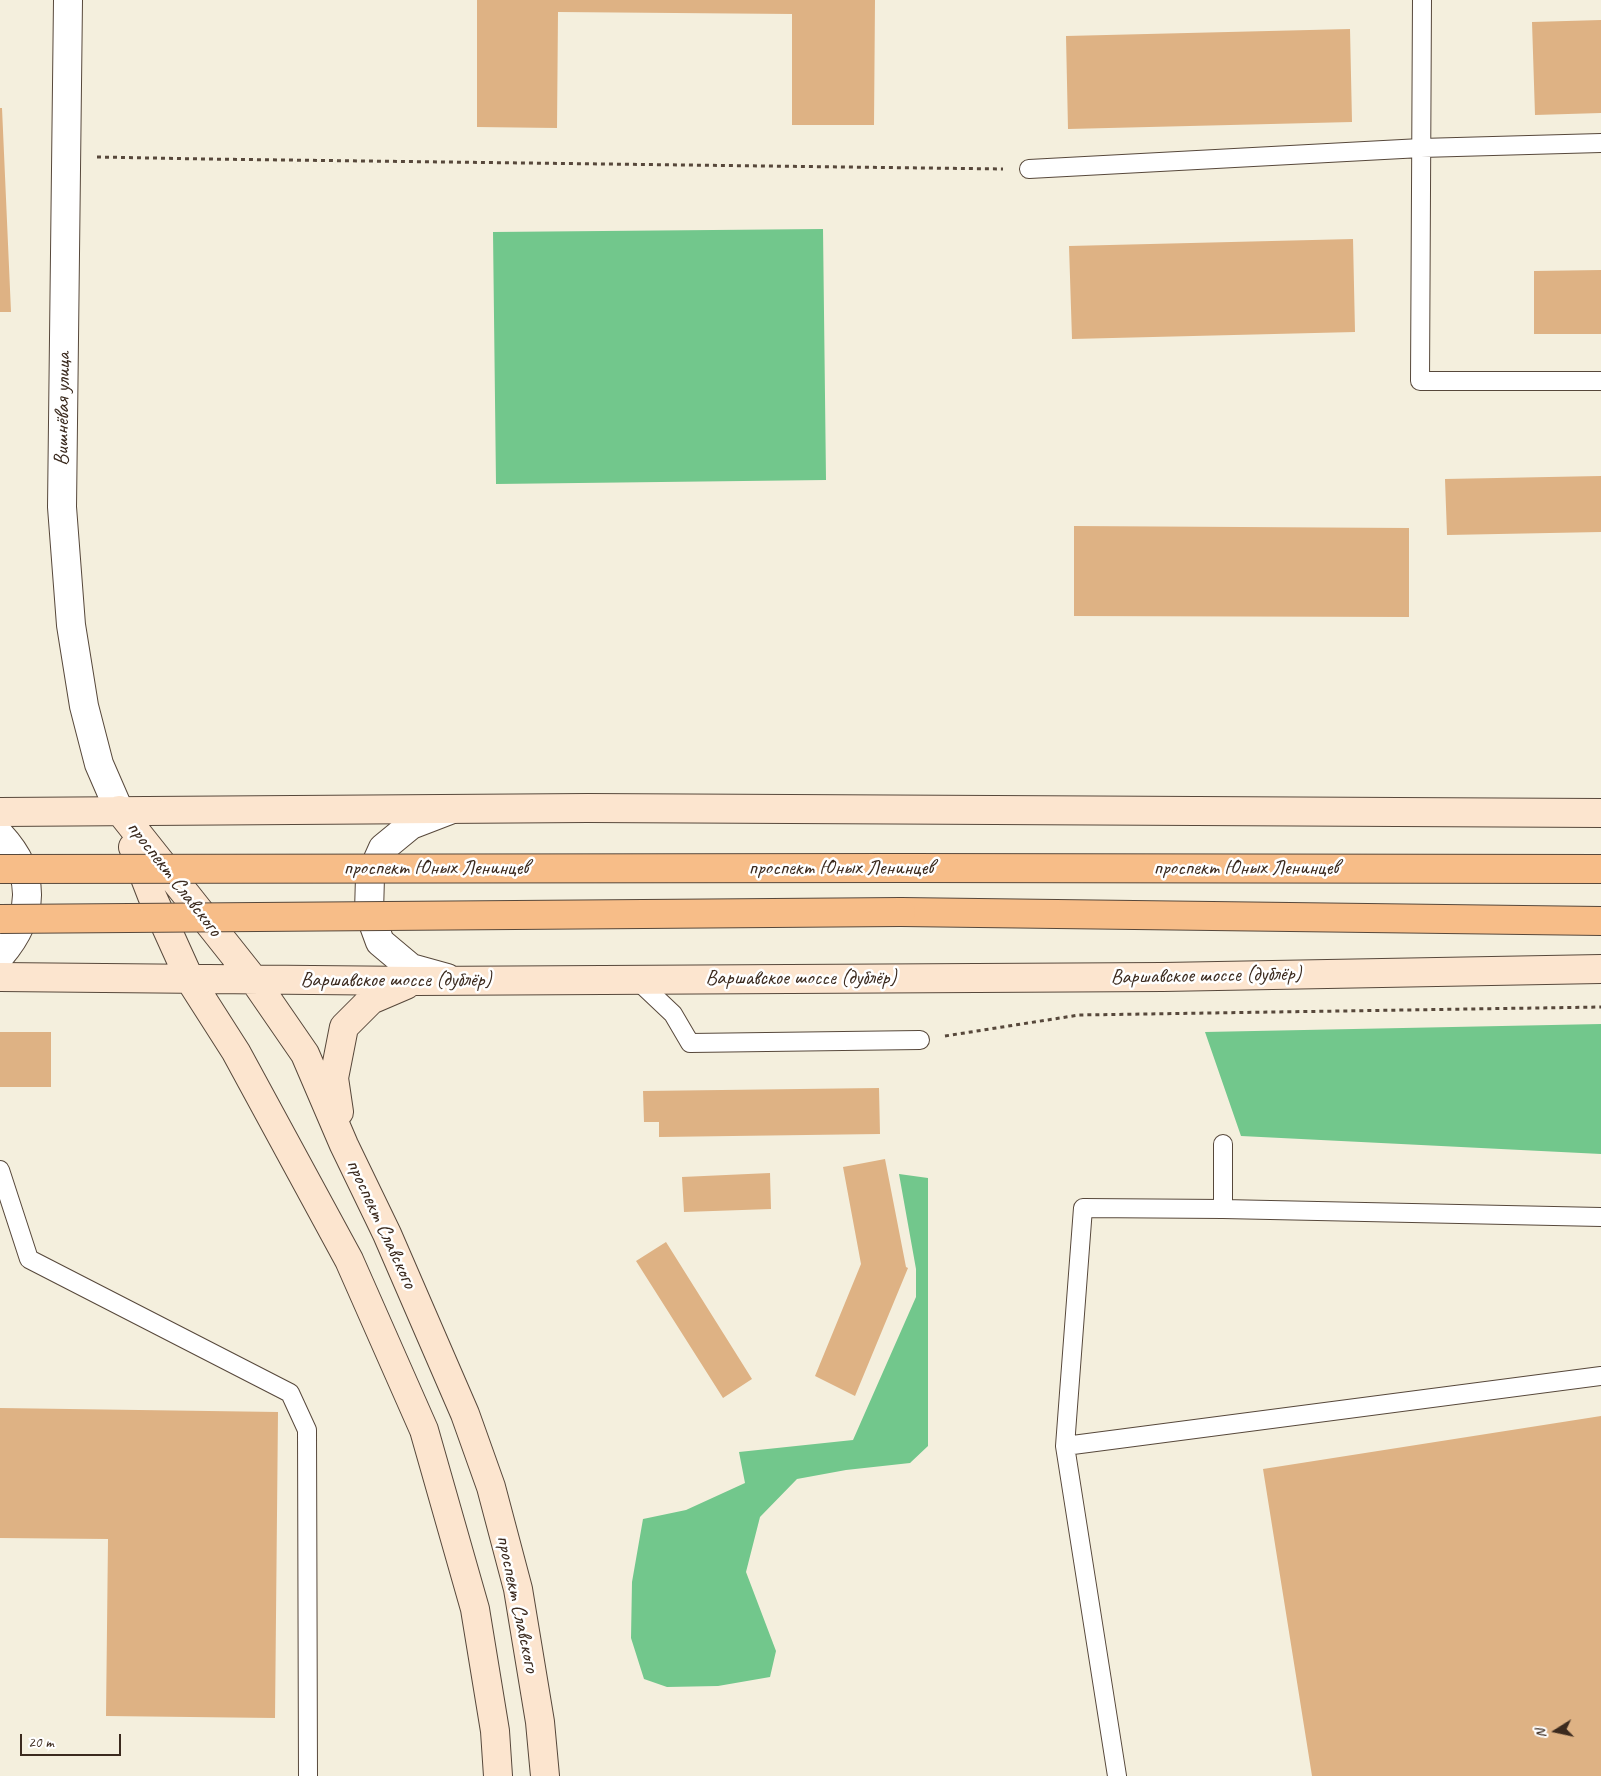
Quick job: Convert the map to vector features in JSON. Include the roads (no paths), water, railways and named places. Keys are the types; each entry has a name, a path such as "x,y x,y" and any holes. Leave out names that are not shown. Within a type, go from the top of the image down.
{"main road":[{"path":"0,812 454,808 1601,814"},
{"name":"проспект Славского","path":"119,810 152,896 190,980 236,1052 349,1260 424,1430 475,1609 495,1731 498,1776"},
{"name":"проспект Славского","path":"119,810 254,980 305,1054 344,1145 387,1234 462,1405 491,1487 518,1589 540,1722 545,1776"},
{"name":"проспект Юных Ленинцев","path":"0,869 1601,869"},
{"name":"проспект Юных Ленинцев","path":"0,919 901,912 1601,921"},
{"name":"Варшавское шоссе (дублёр)","path":"0,978 416,981 1163,978 1601,969"},
{"path":"344,1145 334,1078 344,1027 371,1000 416,981"}],"street":[{"name":"Вишнёвая улица","path":"68,0 62,507 71,625 84,706 99,764 119,810"},
{"path":"454,808 411,825 383,848 370,877 369,912 380,942 411,968 457,981"},
{"path":"0,834 12,848 21,866 26,885 26,904 22,924 0,956"}],"lane":[{"path":"1422,0 1420,381 1601,381"},
{"path":"1029,169 1421,148 1601,143"},
{"path":"636,979 673,1014 690,1043 920,1040"},
{"path":"1223,1144 1223,1209"},
{"path":"0,1170 29,1259 290,1393 307,1430 308,1776"},
{"path":"1117,1776 1065,1446 1083,1208 1601,1217"},
{"path":"1065,1446 1601,1376"}]}
